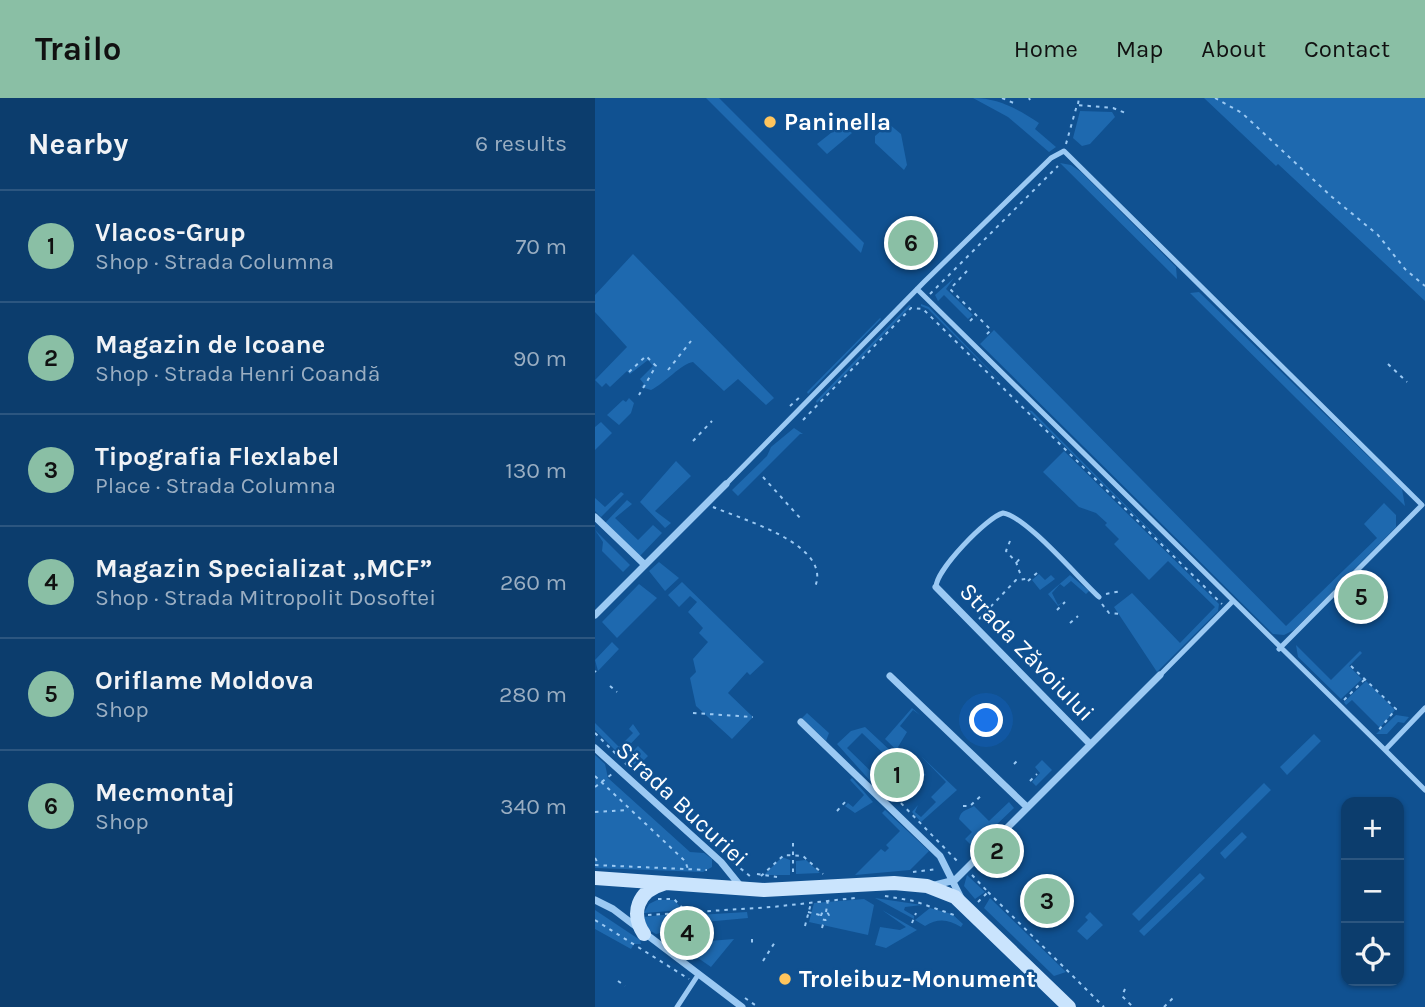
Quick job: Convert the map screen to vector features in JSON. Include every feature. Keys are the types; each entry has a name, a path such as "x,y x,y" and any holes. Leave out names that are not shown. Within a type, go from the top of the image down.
{"main road":[{"path":"597,872 743,888 789,890 873,883 927,887 943,891 966,908 1069,1007"},
{"path":"651,934 637,919 639,902 650,889 675,882"}],"street":[{"path":"595,615 726,484"},
{"path":"595,517 645,565"},
{"name":"Strada Zăvoiului","path":"936,587 1090,744"},
{"path":"927,887 955,880 1160,675"},
{"path":"890,676 1027,807"},
{"path":"801,722 940,856 955,880 966,908"},
{"name":"Strada Bucuriei","path":"595,748 721,862 743,888"},
{"path":"595,900 651,934 696,978 742,1007"}],"lane":[{"path":"726,484 918,289 1051,158 1064,151 1422,505 1279,649"},
{"path":"918,289 1279,649 1425,790"},
{"path":"936,587 941,571 991,518 1003,513 1013,516 1097,595"},
{"path":"1160,675 1233,601"},
{"path":"1385,750 1425,708"},
{"path":"677,1007 696,978"}],"path":[{"path":"1002,98 1016,104"},
{"path":"1064,151 1079,98"},
{"path":"1215,98 1242,113 1332,198 1378,235 1405,269 1425,286"},
{"path":"1077,106 1113,108 1128,114"},
{"path":"926,298 1058,166"},
{"path":"967,271 950,289 991,330 985,336"},
{"path":"950,274 958,281"},
{"path":"803,420 911,308 923,309 1226,608"},
{"path":"970,321 976,315"},
{"path":"668,370 691,341"},
{"path":"629,372 646,356 656,366 639,395"},
{"path":"1388,364 1407,382"},
{"path":"693,441 712,421"},
{"path":"763,477 801,519"},
{"path":"705,505 741,516 790,541 816,567 819,580 814,589"},
{"path":"1010,541 1006,551 1016,562 1021,578"},
{"path":"1016,562 1021,557"},
{"path":"1021,578 1027,580 1037,573"},
{"path":"974,625 1021,578"},
{"path":"1120,614 1109,614 1097,595 1113,594 1121,590"},
{"path":"1057,610 1065,602"},
{"path":"1070,623 1078,615"},
{"path":"1351,666 1396,709 1372,738"},
{"path":"1338,705 1365,679"},
{"path":"610,685 617,692"},
{"path":"693,713 753,718"},
{"path":"595,733 630,767"},
{"path":"1014,764 1019,759"},
{"path":"595,787 600,781 620,770"},
{"path":"1030,781 1037,774"},
{"path":"595,776 685,861 688,869"},
{"path":"963,806 970,806 983,794"},
{"path":"895,797 1104,1007"},
{"path":"837,811 846,801"},
{"path":"595,813 631,810"},
{"path":"793,843 793,881 796,881"},
{"path":"761,876 783,855 803,856 823,874"},
{"path":"595,858 597,872"},
{"path":"734,863 762,882"},
{"path":"595,865 597,872"},
{"path":"905,873 948,868"},
{"path":"597,872 707,870"},
{"path":"818,880 828,879"},
{"path":"769,882 781,882"},
{"path":"876,896 914,901 961,918 966,908 988,892"},
{"path":"642,916 751,910 862,897"},
{"path":"652,900 674,899 687,913"},
{"path":"824,920 829,918 826,913 828,900"},
{"path":"805,926 811,902"},
{"path":"687,907 687,913"},
{"path":"674,947 681,952 679,912"},
{"path":"808,912 821,915 826,913"},
{"path":"912,923 916,913"},
{"path":"821,915 824,920 822,928"},
{"path":"595,920 696,978"},
{"path":"651,934 681,931"},
{"path":"651,934 666,941"},
{"path":"752,939 752,944"},
{"path":"763,961 775,943"},
{"path":"618,982 625,986"},
{"path":"1125,989 1122,996 1133,1007"},
{"path":"741,995 758,1007"},
{"path":"1164,1007 1174,997"}],"shaded area":[{"path":"706,98 719,98 864,243 861,253"},
{"path":"973,98 999,102 1023,113 1039,123 1035,129 1056,147 1049,152 1008,117"},
{"path":"1204,98 1425,98 1425,301 1278,164 1276,166"},
{"path":"1080,111 1112,112 1115,117 1090,144 1082,146 1073,138"},
{"path":"889,124 901,134 907,165 904,170 875,143 875,136"},
{"path":"841,125 852,133 827,154 817,144"},
{"path":"1060,163 1071,165 1081,172 1176,267 1177,279"},
{"path":"633,254 774,398 766,405 738,379 724,391 693,362 651,390 641,387 644,384 640,379 653,366 648,360 630,374 627,371 610,387 606,383 602,387 595,380 627,347 595,312 595,295"},
{"path":"954,278 946,289 973,315 968,319 944,295 938,301 935,295"},
{"path":"1199,292 1402,489 1405,506 1190,293"},
{"path":"909,305 911,306 817,403 816,401"},
{"path":"921,306 929,307 1004,385 928,309"},
{"path":"881,319 808,394 807,392"},
{"path":"994,330 1286,626 1377,538 1364,524 1384,503 1396,515 1396,527 1294,630 1284,635 1273,634 980,344"},
{"path":"629,398 634,403 631,413 619,425 607,415"},
{"path":"1028,410 1032,411 1202,582"},
{"path":"601,422 612,433 595,450 595,427"},
{"path":"794,428 803,434 738,496 732,490 767,456 771,447"},
{"path":"1064,451 1219,604 1218,611 1157,672 1114,607 1132,593 1180,643 1215,607 1168,561 1149,580 1114,544 1119,539 1105,525 1107,523 1096,513 1079,507 1043,472"},
{"path":"676,461 691,476 655,511 671,523 665,528 640,502"},
{"path":"621,492 624,494 601,517 595,511 595,498 605,507"},
{"path":"627,500 632,504 615,518 638,540 653,525 662,533 639,557 605,523"},
{"path":"595,530 630,565 623,572 602,551 603,542"},
{"path":"659,562 679,578 665,591 649,571"},
{"path":"1039,574 1045,580 1051,575 1055,579 1040,590 1032,580"},
{"path":"1070,575 1089,591 1086,594 1071,581 1064,587 1060,584 1052,593 1058,605 1064,601 1058,606 1048,594"},
{"path":"682,582 764,662 750,675 747,672 728,693 753,717 732,739 696,706 690,678 696,672 693,659 708,642 699,633 703,628 688,612 697,602 690,596 679,607 668,595"},
{"path":"639,584 657,598 617,638 602,622"},
{"path":"612,642 619,649 598,671 595,660"},
{"path":"1296,645 1331,680 1360,651 1362,653 1349,666 1362,679 1341,699 1298,657"},
{"path":"1366,681 1395,710 1380,728 1352,700 1346,705 1344,702"},
{"path":"912,708 920,715 913,710 900,726 907,732 898,747 926,775 918,778 916,769 885,739"},
{"path":"807,713 829,733 826,741 802,718"},
{"path":"1396,715 1409,717 1404,723 1398,722 1387,734 1376,734"},
{"path":"595,723 619,747 633,733 629,729 633,724 640,734 620,755 595,730"},
{"path":"865,727 909,768 912,775 909,778 862,733 847,748 887,787 881,793 837,744 851,731"},
{"path":"1314,734 1321,741 1287,775 1280,767"},
{"path":"638,746 648,756 635,769 624,760"},
{"path":"595,755 605,764 608,778 690,852 704,853 712,859 712,867 703,872 595,868"},
{"path":"921,756 957,790 921,822 912,812 918,805 915,812 921,817 936,802 931,797 946,782"},
{"path":"1042,760 1052,770 1036,786 1032,782 1040,773 1035,767"},
{"path":"852,778 873,802 855,813 845,806 848,803 853,807 864,795 850,780"},
{"path":"1264,783 1271,790 1139,921 1132,914"},
{"path":"1009,802 1014,808 973,847 965,839 972,832 959,819 961,813 974,806 989,821"},
{"path":"885,810 929,851 910,870 855,875 881,849 885,852 889,848 886,845 900,831 882,813"},
{"path":"1242,832 1247,837 1225,859 1220,853"},
{"path":"782,857 790,860 790,875 764,875"},
{"path":"806,860 820,873 796,874 796,861"},
{"path":"1200,873 1205,878 1144,936 1139,931"},
{"path":"967,875 985,892 975,899 964,886"},
{"path":"875,898 922,905 905,907 904,910 914,916 914,919"},
{"path":"990,898 1066,972 1054,976 984,908"},
{"path":"864,899 874,905 868,935 809,922 814,903"},
{"path":"657,900 674,900 683,910 644,913 649,904"},
{"path":"930,908 952,914 963,924 961,927 952,922 939,921 925,926 915,920"},
{"path":"595,910 640,940 641,944 634,944 631,949 595,929"},
{"path":"882,910 917,930 886,948 875,945 880,927 900,930 906,927"},
{"path":"747,912 748,918 683,924 682,916"},
{"path":"1090,912 1103,925 1087,940 1077,931 1088,920 1085,917"},
{"path":"672,914 677,918 677,930 656,934 649,930 643,917"},
{"path":"734,939 711,967 685,949 684,943"}],"place":[{"name":"Paninella","path":"770,122"},
{"name":"Mecmontaj","path":"911,243"},
{"name":"Oriflame Moldova","path":"1361,597"},
{"name":"Vlacos-Grup","path":"897,775"},
{"name":"Magazin de Icoane","path":"997,851"},
{"name":"Tipografia Flexlabel","path":"1047,901"},
{"name":"Magazin Specializat „MCF”","path":"687,933"},
{"name":"Troleibuz-Monument","path":"785,979"}]}
